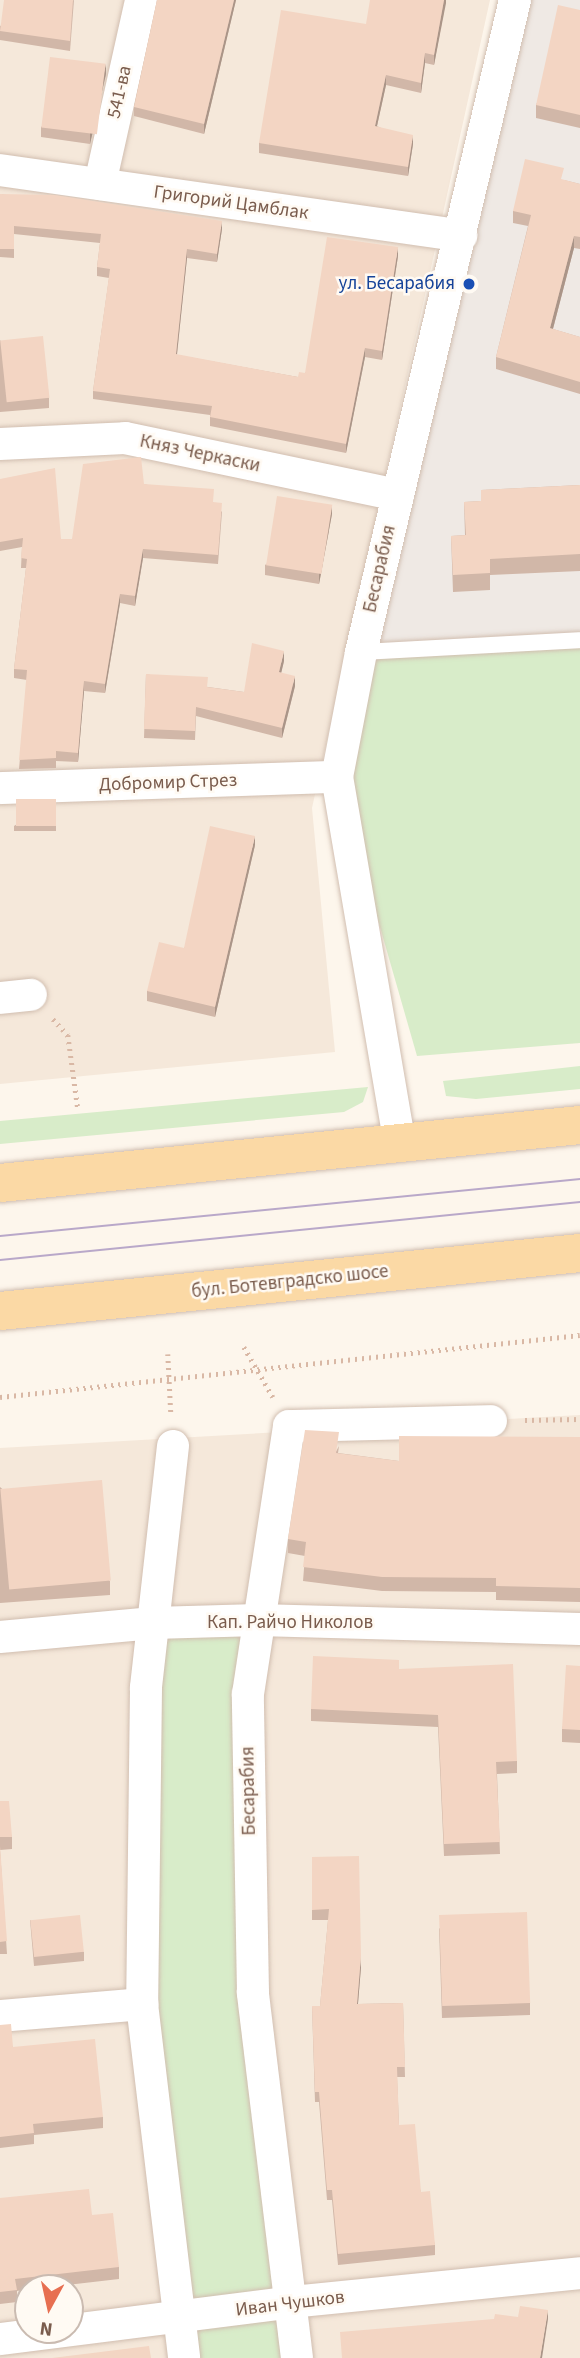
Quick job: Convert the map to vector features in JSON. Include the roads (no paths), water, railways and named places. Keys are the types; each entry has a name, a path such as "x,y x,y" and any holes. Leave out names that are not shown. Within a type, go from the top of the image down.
{"main road":[{"path":"0,1183 580,1125"},
{"name":"бул. Ботевградско шосе","path":"0,1311 580,1253"}],"street":[{"name":"541-ва","path":"100,184 141,0"},
{"name":"Бесарабия","path":"400,1145 337,778 361,652 515,0"},
{"name":"Григорий Цамблак","path":"0,170 461,236"},
{"name":"Княз Черкаски","path":"0,444 125,438 398,495"},
{"name":"Добромир Стрез","path":"0,788 337,778"},
{"path":"0,998 31,995"},
{"name":"Бесарабия","path":"298,2358 253,1993 248,1694 289,1426 491,1421"},
{"path":"173,1446 146,1688 142,2004 184,2358"},
{"name":"Кап. Райчо Николов","path":"0,1637 153,1623 258,1620 580,1629"},
{"path":"0,2016 142,2004"},
{"name":"Иван Чушков","path":"0,2339 292,2302 580,2273"}],"lane":[{"path":"361,652 580,640"}],"tram line":[{"path":"0,1236 580,1179"},
{"path":"0,1260 580,1202"}],"place":[{"name":"ул. Бесарабия","path":"469,284"}]}
